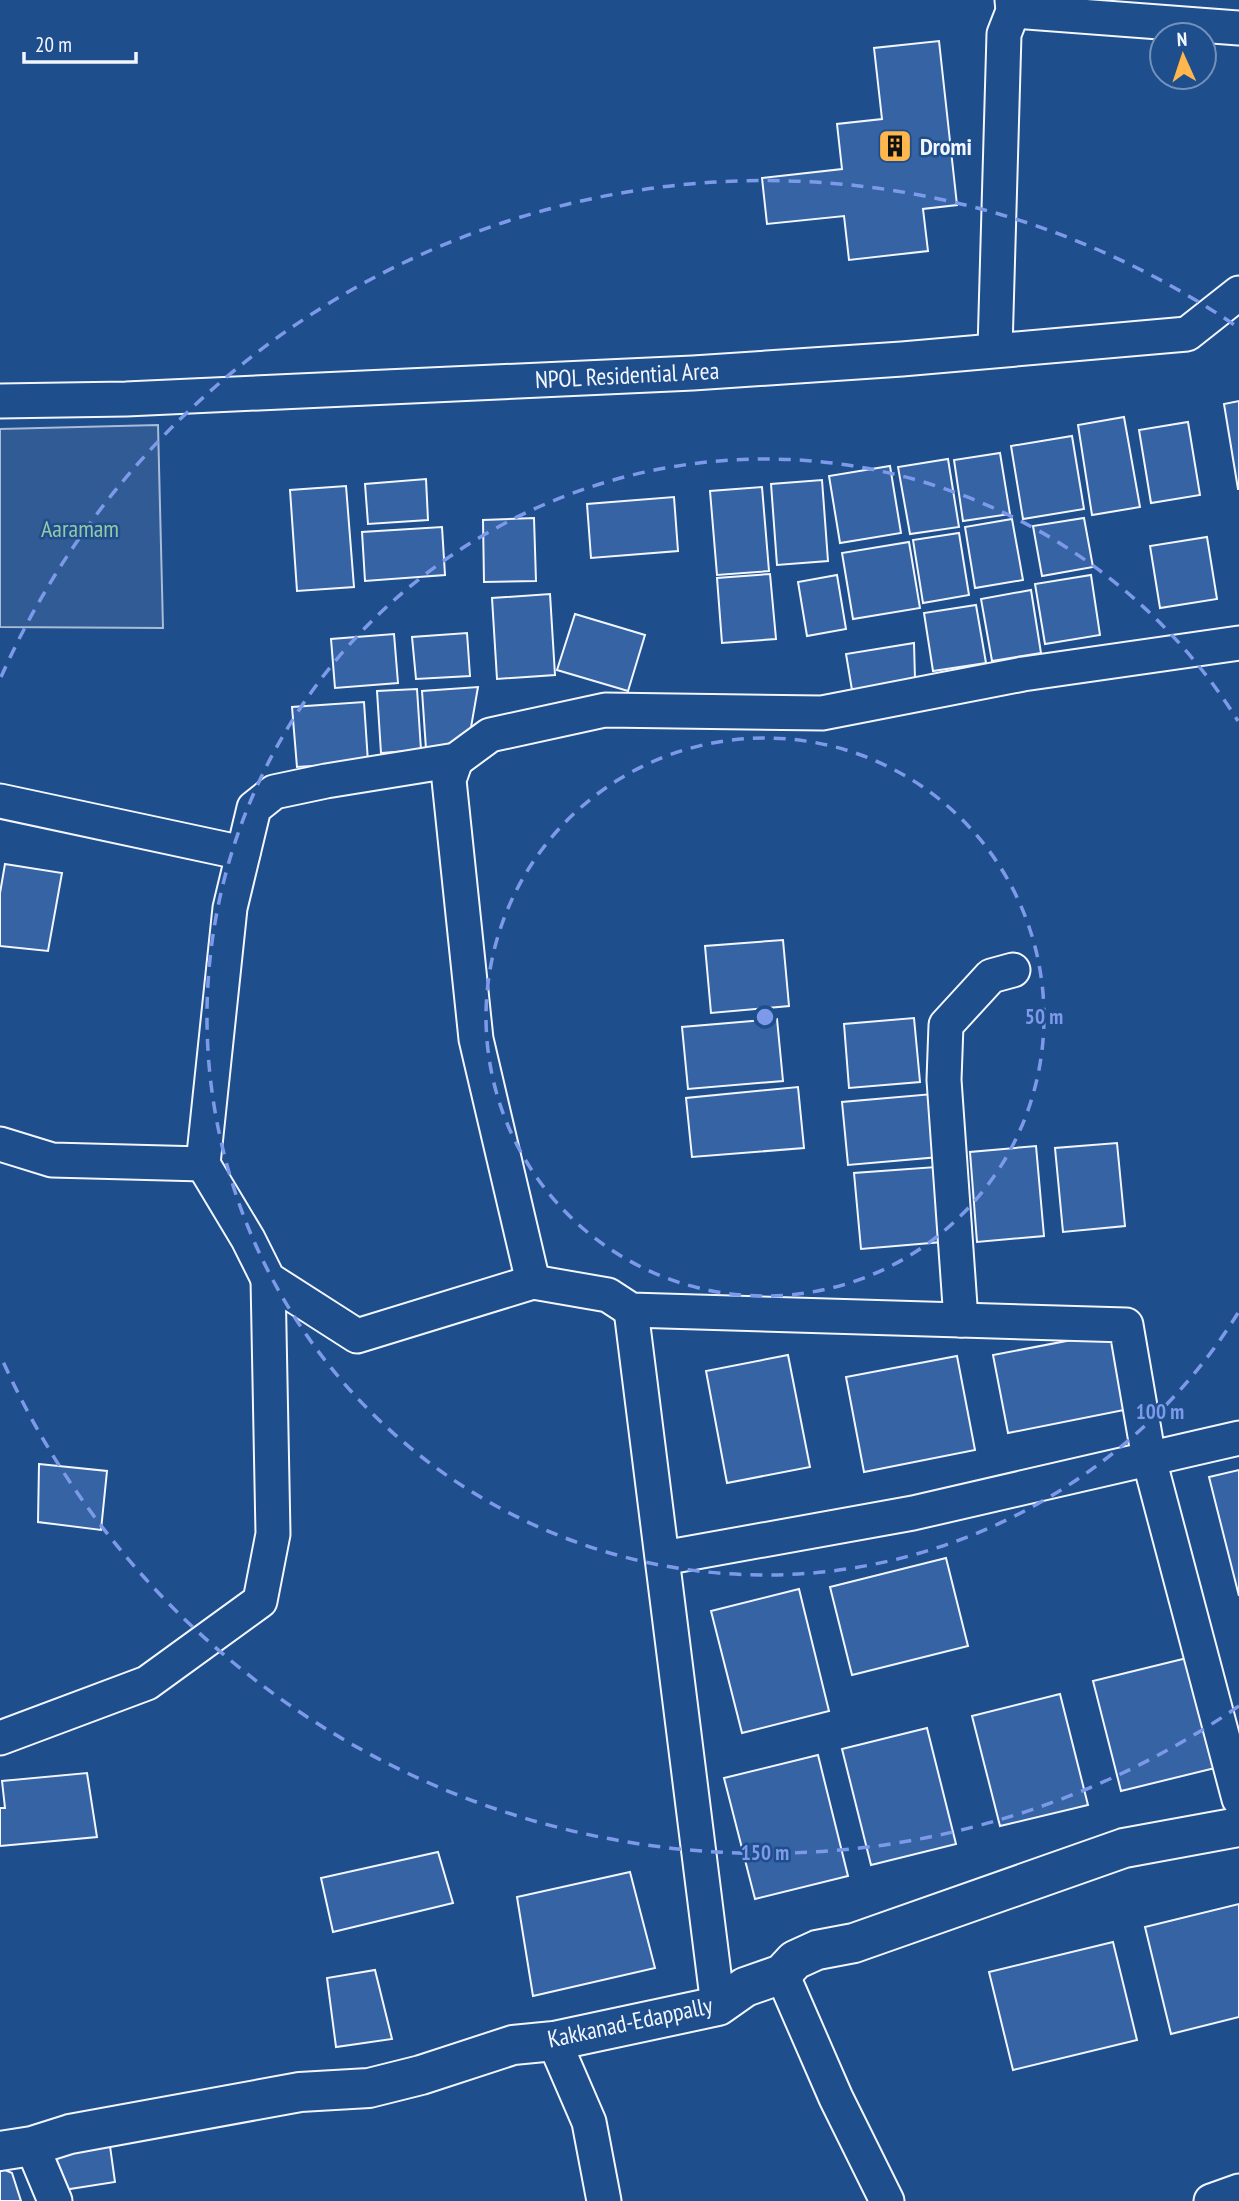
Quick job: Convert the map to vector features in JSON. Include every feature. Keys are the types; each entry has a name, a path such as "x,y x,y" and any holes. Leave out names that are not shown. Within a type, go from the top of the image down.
{"street":[{"path":"995,349 1004,34 1012,5 1239,28"},
{"name":"NPOL Residential Area","path":"0,401 126,399 693,373 902,359 1187,334 1239,293"},
{"path":"0,1738 147,1684 260,1601 273,1534 268,1279 248,1239 203,1164 230,908 254,808 274,792 456,760 490,735 605,710 822,713 1023,674 1239,643"},
{"path":"456,760 449,780 476,1039 533,1282"},
{"path":"0,802 243,853"},
{"path":"961,1320 944,1080 946,1025 991,976 1013,970"},
{"path":"0,1144 52,1160 203,1164"},
{"path":"268,1279 357,1336 533,1282 608,1295 631,1310 1125,1325 1149,1459 1239,1799"},
{"path":"631,1310 718,2006"},
{"path":"663,1558 913,1513 1239,1438"},
{"name":"Kakkanad-Edappally","path":"16,2149 70,2134 300,2092 369,2088 421,2076 513,2045 554,2041 718,2006 745,1987 782,1974 794,1959 817,1950 854,1943 1124,1848 1239,1827"},
{"path":"782,1974 835,2098 887,2201"},
{"path":"554,2041 589,2122 604,2201"},
{"path":"16,2149 55,2201"},
{"path":"1211,2201 1239,2191"}],"shaded area":[{"name":"Aaramam","path":"158,425 163,628 0,627 0,429"}],"building":[{"name":"Dromi","path":"939,41 957,205 923,209 928,251 849,260 844,216 767,224 762,178 842,169 837,124 882,119 874,48"},
{"path":"1239,401 1239,489 1238,489 1224,404"},
{"path":"1124,417 1140,507 1092,515 1078,425"},
{"path":"1188,422 1200,495 1151,503 1139,430"},
{"path":"1072,436 1084,509 1023,519 1011,446"},
{"path":"1000,453 1010,514 963,521 954,460"},
{"path":"948,459 959,527 910,534 898,467"},
{"path":"890,466 901,533 840,543 829,476"},
{"path":"426,479 428,520 368,524 365,484"},
{"path":"822,480 828,561 777,565 771,484"},
{"path":"346,486 354,587 297,591 290,490"},
{"path":"762,487 769,571 717,575 710,491"},
{"path":"674,497 678,551 591,558 587,504"},
{"path":"534,518 536,581 484,582 483,520"},
{"path":"1084,518 1093,567 1042,576 1033,526"},
{"path":"1012,519 1023,580 975,588 965,527"},
{"path":"442,527 445,575 365,581 362,532"},
{"path":"959,533 969,595 923,603 913,540"},
{"path":"1207,537 1217,599 1160,608 1150,546"},
{"path":"909,542 920,608 853,619 842,553"},
{"path":"770,574 776,639 722,643 717,578"},
{"path":"837,575 846,629 807,636 798,582"},
{"path":"1091,575 1100,635 1045,644 1035,584"},
{"path":"1031,590 1041,653 992,661 981,599"},
{"path":"550,594 555,675 497,679 492,598"},
{"path":"976,605 986,663 933,671 924,613"},
{"path":"575,614 645,635 628,691 557,670"},
{"path":"467,633 470,676 416,679 412,637"},
{"path":"394,634 398,683 335,688 331,639"},
{"path":"914,643 915,679 852,690 846,654"},
{"path":"478,687 469,739 426,749 422,691"},
{"path":"417,689 421,750 381,753 377,691"},
{"path":"364,702 368,762 297,767 292,707"},
{"path":"5,864 62,873 48,951 0,946 0,893"},
{"path":"783,940 789,1006 711,1013 705,946"},
{"path":"914,1018 920,1082 849,1088 844,1024"},
{"path":"777,1019 783,1081 688,1089 682,1027"},
{"path":"798,1087 804,1148 692,1157 686,1098"},
{"path":"933,1094 939,1157 848,1165 842,1102"},
{"path":"1117,1143 1125,1226 1063,1232 1055,1148"},
{"path":"1036,1146 1044,1236 977,1242 970,1152"},
{"path":"936,1167 942,1242 861,1249 854,1173"},
{"path":"1119,1331 1134,1408 1008,1433 993,1355"},
{"path":"788,1355 810,1467 727,1483 706,1371"},
{"path":"957,1356 975,1450 864,1472 846,1377"},
{"path":"39,1464 107,1471 101,1530 38,1522"},
{"path":"1239,1470 1239,1596 1209,1477"},
{"path":"946,1558 968,1646 852,1675 830,1587"},
{"path":"799,1589 829,1711 742,1733 711,1611"},
{"path":"1187,1658 1215,1768 1121,1791 1093,1681"},
{"path":"1060,1694 1088,1805 1000,1826 972,1716"},
{"path":"927,1728 956,1844 871,1865 842,1749"},
{"path":"818,1755 848,1876 755,1899 724,1778"},
{"path":"87,1773 97,1837 0,1846 0,1808 5,1808 2,1781"},
{"path":"438,1852 453,1903 333,1932 321,1878"},
{"path":"630,1872 655,1968 533,1996 517,1897"},
{"path":"1239,1904 1239,2017 1171,2034 1145,1927"},
{"path":"1113,1942 1137,2040 1013,2070 989,1972"},
{"path":"375,1970 392,2039 336,2047 327,1978"},
{"path":"109,2139 115,2182 57,2191 55,2153"},
{"path":"0,2168 12,2173 21,2201 0,2201"}],"place":[{"name":"Dromi","path":"895,146"}]}
